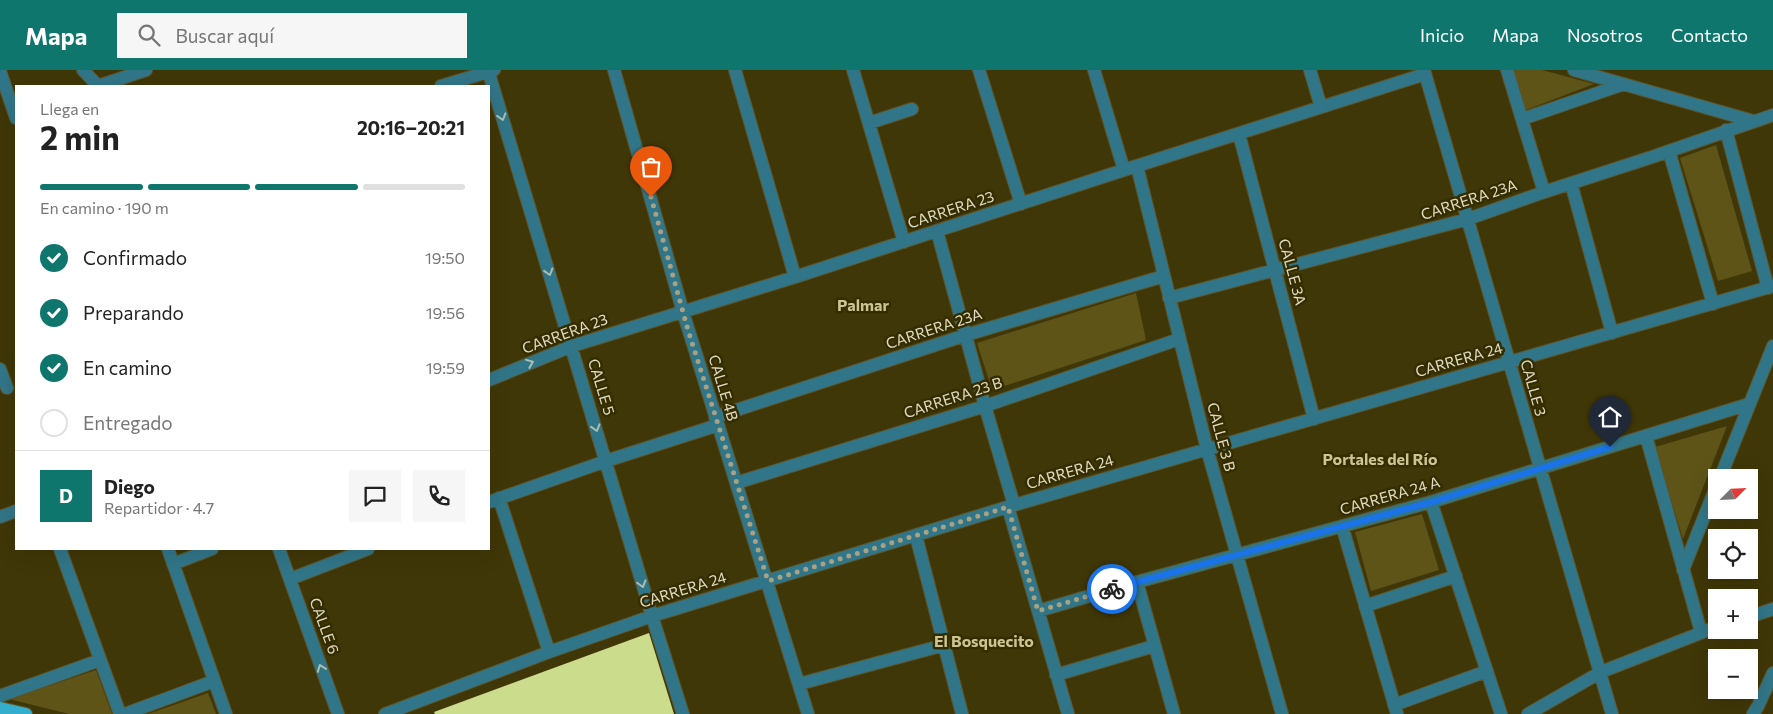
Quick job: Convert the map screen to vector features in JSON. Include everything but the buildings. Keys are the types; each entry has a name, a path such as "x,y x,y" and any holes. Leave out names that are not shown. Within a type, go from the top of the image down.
{"main road":[{"path":"1,703 26,714"}],"street":[{"path":"82,70 97,85"},
{"path":"101,85 146,70"},
{"name":"CALLE 4B","path":"614,70 683,312 808,714"},
{"path":"735,70 795,277"},
{"path":"853,70 904,242"},
{"path":"979,70 1021,204"},
{"path":"1094,70 1124,170"},
{"path":"1310,70 1321,107"},
{"path":"1507,70 1544,192"},
{"path":"1574,70 1754,121"},
{"path":"0,71 15,115"},
{"path":"444,85 490,71"},
{"name":"CALLE 5","path":"490,71 652,616 683,714"},
{"name":"CARRERA 23","path":"490,380 572,346 904,242 1424,72"},
{"name":"CALLE 3","path":"1424,72 1612,714"},
{"path":"1521,116 1624,84"},
{"path":"869,123 912,109"},
{"name":"CARRERA 23A","path":"1169,298 1468,220 1544,192 1773,115"},
{"path":"1726,130 1771,287"},
{"name":"CALLE 3A","path":"1239,134 1314,419"},
{"path":"1669,151 1713,304"},
{"name":"CALLE 3 B","path":"1137,166 1207,449 1282,714"},
{"path":"1572,183 1612,333"},
{"path":"938,231 1038,611 1068,714"},
{"name":"CARRERA 23A","path":"494,500 966,336 1164,276"},
{"name":"CARRERA 24","path":"385,714 549,652 652,616 1011,506 1771,287"},
{"name":"CARRERA 23 B","path":"736,483 985,406 1179,340"},
{"path":"1724,469 1773,346"},
{"path":"0,369 8,388"},
{"name":"CARRERA 24 A","path":"1038,611 1137,582 1432,502 1749,404"},
{"path":"1646,436 1701,632"},
{"path":"494,500 549,652"},
{"path":"1432,502 1501,714"},
{"path":"1683,570 1708,507"},
{"path":"0,517 15,511"},
{"path":"1342,526 1396,709 1486,671"},
{"path":"916,536 962,714"},
{"path":"60,550 120,714"},
{"path":"168,550 226,714"},
{"path":"173,564 209,550"},
{"name":"CALLE 6","path":"279,550 336,713"},
{"path":"290,579 365,550"},
{"path":"1365,606 1456,576"},
{"path":"1137,582 1174,714"},
{"path":"1758,614 1773,609"},
{"path":"1528,714 1601,672 1708,630"},
{"path":"799,684 944,645"},
{"path":"1056,674 1154,646"},
{"path":"1,703 100,660"},
{"path":"1753,714 1773,673"},
{"path":"125,714 214,681"}],"shaded area":[{"path":"1512,70 1542,70 1594,84 1526,110"},
{"path":"1716,145 1752,271 1718,281 1680,158"},
{"path":"1136,293 1146,340 992,390 977,343"},
{"path":"1727,426 1710,469 1708,469 1708,475 1683,539 1655,447"},
{"path":"1422,514 1439,570 1371,591 1355,532"},
{"path":"96,670 112,714 69,714 9,699"},
{"path":"208,693 216,714 148,714"}],"way so far":[{"path":"651,197 688,330 768,581 1008,507 1038,611 1112,589"}],"district":[{"name":"Palmar","path":"863,305"},
{"name":"Portales del Río","path":"1380,459"},
{"name":"El Bosquecito","path":"984,641"}],"route":[{"path":"1112,589 1432,502 1610,447"}]}
